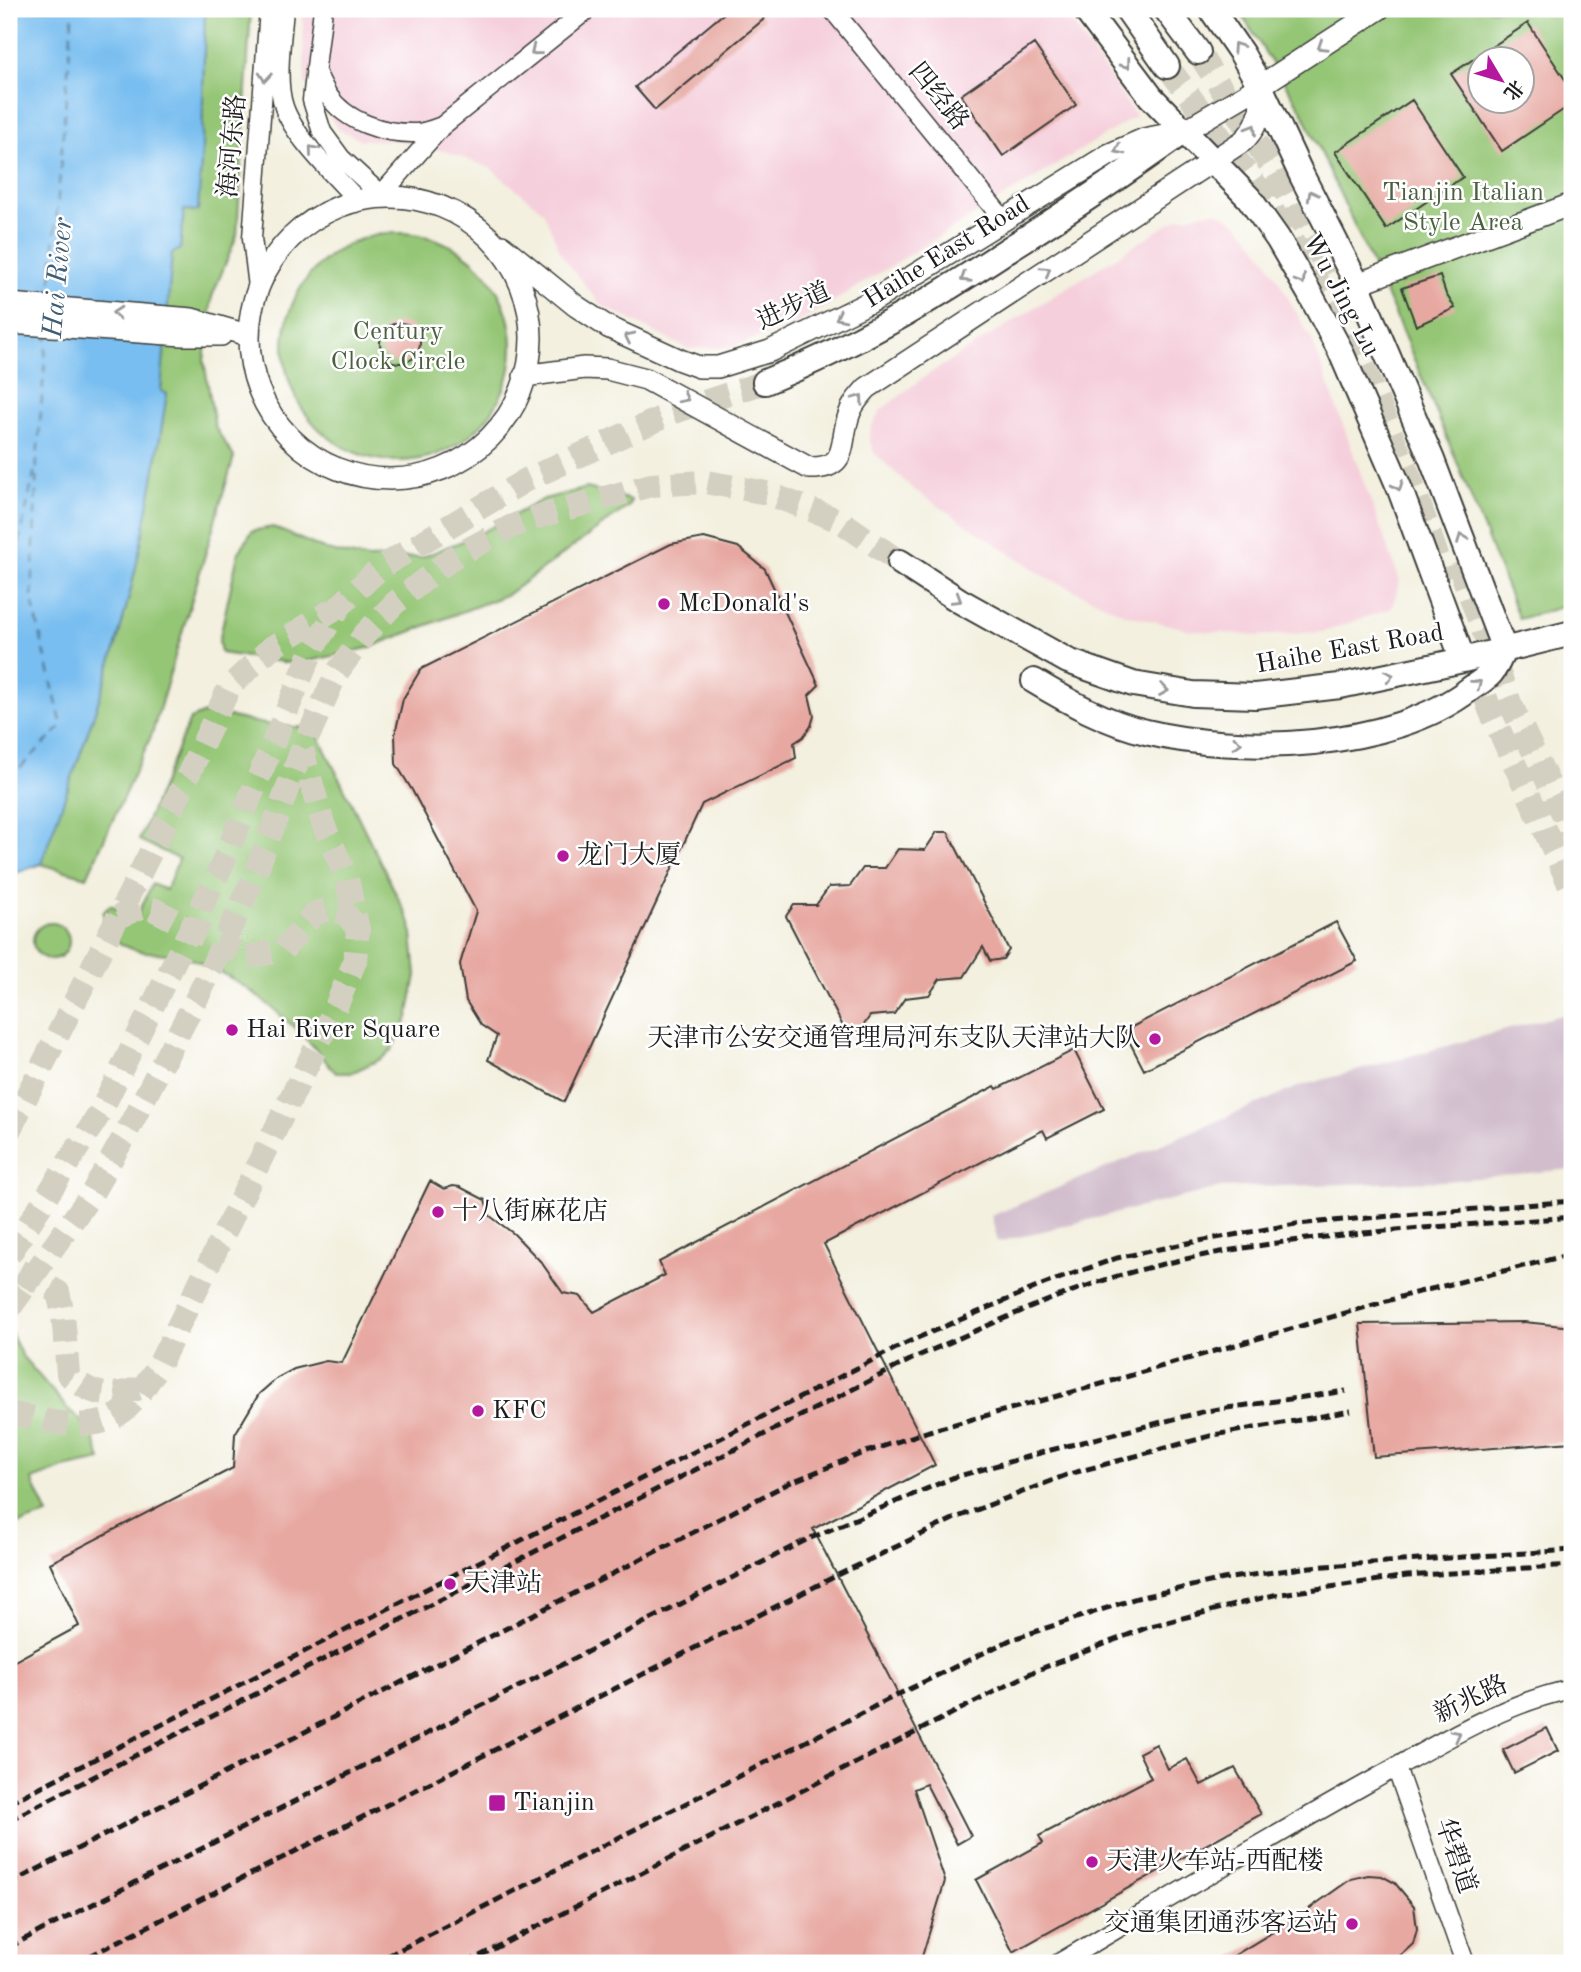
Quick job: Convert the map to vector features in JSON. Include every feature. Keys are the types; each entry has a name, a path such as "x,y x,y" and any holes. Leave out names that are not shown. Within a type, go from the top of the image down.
{"main road":[{"name":"Wu Jing Lu","path":"1085,9 1151,97 1250,198 1278,239 1340,350 1399,486 1463,660"},
{"path":"1127,9 1167,66"},
{"path":"1166,9 1198,52"},
{"name":"Wu Jing Lu","path":"1211,9 1260,86 1357,284 1432,460 1504,649"},
{"name":"Haihe East Road","path":"765,382 816,362 926,303 1105,188 1184,131"},
{"name":"Haihe East Road","path":"900,562 960,601 1068,660 1122,681 1166,691 1236,696 1281,695 1340,686 1463,660 1572,633"},
{"path":"1447,614 1458,626 1472,627 1482,619 1486,601"},
{"path":"1034,681 1103,718 1144,732 1213,742 1259,745 1302,743 1370,732 1426,716 1459,698 1491,673 1504,649"}],"street":[{"name":"海河东路","path":"258,288 252,238 269,9"},
{"name":"海河东路","path":"284,9 281,68 284,107 298,131 358,201"},
{"path":"323,9 312,100 322,132 341,158 381,195"},
{"path":"502,246 526,310 528,351 515,404 487,447 436,474 411,478 369,477 352,473 324,460 292,439 264,409 249,370 247,335 250,312 258,288 273,261 306,229 333,212 381,195 442,126 588,9"},
{"name":"四经路","path":"832,9 1003,219"},
{"name":"进步道","path":"381,195 431,201 449,208 468,218 576,306 608,327 699,367 719,367 770,351 876,299 1110,154 1144,139 1184,131 1260,86 1379,9"},
{"path":"315,70 330,97 368,126 418,134 442,126"},
{"path":"524,376 584,368 607,369 637,376 719,416 809,468 824,468 836,462 843,448 849,415 867,388 1243,142 1254,130 1262,104 1260,86"},
{"path":"1357,284 1572,204"},
{"path":"9,304 247,335"},
{"path":"9,323 184,327"},
{"name":"新兆路","path":"1059,1963 1396,1767 1529,1701 1572,1689"},
{"name":"华碧道","path":"1396,1767 1465,1963"}],"shaded area":[{"path":"302,9 1063,9 1136,116 803,320 733,347 688,349 601,305 562,256 543,211 490,168 447,152 399,141 361,140 338,129 305,83"},
{"path":"1216,211 1239,224 1264,255 1312,340 1400,581 1392,608 1323,632 1258,636 1190,630 1124,614 1044,576 913,489 874,453 869,439 871,427 881,410 924,377 1178,218"},
{"path":"1572,1012 1572,1169 1445,1181 1219,1188 998,1242 991,1216 1300,1086"}],"green space":[{"path":"9,9 251,9 237,235 212,297 204,361 215,427 234,457 152,734 87,877 41,864 9,875"},
{"name":"Tianjin Italian Style Area","path":"1238,9 1572,9 1572,604 1519,619 1395,314 1302,111"},
{"name":"Century Clock Circle","path":"387,233 409,233 442,241 479,266 504,303 512,347 504,391 479,428 442,453 409,461 387,461 354,453 317,428 292,391 284,358 284,336 292,303 317,266 354,241"},
{"path":"587,488 631,500 629,506 508,594 368,648 296,664 221,653 219,641 238,554 252,531 273,527 326,550 368,559 422,557 475,536 544,499"},
{"path":"210,711 260,723 311,727 316,731 411,924 416,975 408,1018 391,1051 381,1059 351,1073 336,1073 285,1019 227,976 194,960 127,947 117,941 109,930 103,913 110,905 137,916 152,884 166,890 179,859 139,840 190,719"},
{"path":"51,923 64,928 69,941 64,954 51,959 38,954 33,941 38,928"},
{"path":"9,1329 22,1356 68,1409 90,1428 101,1460 64,1468 32,1480 48,1515 9,1527"}],"water":[{"name":"Hai River","path":"9,9 205,9 198,211 184,210 180,249 172,254 161,391 167,394 137,564 105,682 41,864 9,875"}],"building":[{"path":"729,9 756,9 764,19 655,110 635,87"},
{"path":"1528,23 1572,90 1572,104 1502,151 1479,116 1536,116 1536,46 1493,46"},
{"path":"1034,44 1076,105 1003,156 961,95"},
{"path":"1466,64 1466,97 1451,74"},
{"path":"1412,100 1463,177 1386,229 1335,152"},
{"path":"1440,276 1446,294 1455,308 1416,326 1402,288"},
{"path":"400,323 408,324 414,329 419,335 419,351 414,357 408,362 400,363 392,362 386,357 381,351 380,343 381,335 386,329 392,324"},
{"name":"龙门大厦","path":"704,538 738,547 765,569 819,685 809,695 814,716 803,737 794,743 796,758 702,804 564,1102 488,1060 497,1036 481,1025 466,1001 460,964 476,911 396,764 395,734 403,699 421,669 671,544"},
{"path":"937,832 948,832 1009,950 1003,959 990,961 983,947 964,977 940,979 929,995 905,998 894,1014 870,1016 859,1032 847,1034 786,916 794,905 816,905 829,887 850,886 863,868 885,868 898,849 925,850"},
{"path":"1336,922 1357,961 1144,1070 1124,1031"},
{"name":"天津站","path":"1074,1050 1104,1109 1047,1138 1043,1130 824,1244 935,1465 813,1529 971,1836 957,1844 926,1784 914,1789 945,1881 920,1963 9,1963 9,1664 79,1626 50,1563 233,1468 235,1434 259,1394 277,1378 294,1369 326,1361 342,1363 430,1181 444,1189 460,1187 485,1200 490,1216 514,1234 541,1262 563,1293 580,1296 594,1312 665,1275 659,1262 995,1086 997,1089"},
{"path":"1524,1322 1572,1327 1572,1442 1374,1457 1360,1324"},
{"path":"1547,1728 1558,1751 1514,1773 1503,1750"},
{"name":"天津火车站-西配楼","path":"1156,1744 1168,1769 1187,1759 1201,1785 1235,1768 1261,1814 1013,1952 976,1880 1043,1843 1039,1836 1151,1778 1139,1753"},
{"name":"交通集团通莎客运站","path":"1368,1875 1382,1876 1395,1883 1414,1906 1417,1929 1413,1944 1392,1963 1222,1963 1296,1918 1351,1879"}],"ferry route":[{"path":"50,297 73,9"},
{"path":"9,779 62,726 32,600 37,460 47,334"},
{"path":"9,590 36,464"}],"tunnel":[{"path":"1198,52 1271,166 1330,273"},
{"path":"1167,66 1258,188 1353,343 1413,486 1445,579"},
{"path":"9,1255 100,1113 220,869 314,646 341,605 381,567 526,480 674,412 765,382"},
{"path":"9,1309 91,1195 125,1135 200,992 252,882 302,750 336,674 365,634 395,603 452,558 510,527 651,485 706,482 767,493 840,521 900,562"},
{"path":"1458,562 1510,703 1572,832"},
{"path":"9,1131 168,818 230,686 271,648 334,609"},
{"path":"1474,663 1490,710 1572,890"},
{"path":"9,1413 67,1424 96,1423 122,1412 137,1397 157,1369 335,1009 355,961 358,929 347,879 323,824 302,750"},
{"path":"118,917 141,907 153,909 247,957 283,950 314,914 328,909 345,913 358,929"},
{"path":"19,1271 58,1292 63,1314 68,1374 86,1388 103,1394 121,1393 143,1387"}],"railway":[{"path":"9,1803 908,1342 1044,1284 1117,1258 1296,1224 1572,1201"},
{"path":"9,1820 918,1356 1046,1301 1125,1274 1235,1249 1403,1229 1572,1217"},
{"path":"9,1884 789,1483 863,1453 929,1431 1411,1294 1572,1254"},
{"path":"9,1947 806,1540 952,1478 1206,1411 1346,1391"},
{"path":"76,1963 953,1519 1069,1474 1214,1435 1351,1411"},
{"path":"374,1963 897,1695 1010,1640 1137,1598 1223,1579 1310,1567 1572,1550"},
{"path":"466,1963 1035,1671 1151,1626 1274,1595 1407,1576 1572,1565"}],"place":[{"name":"McDonald's","path":"664,604"},
{"name":"龙门大厦","path":"563,856"},
{"name":"Hai River Square","path":"232,1030"},
{"name":"天津市公安交通管理局河东支队天津站大队","path":"1155,1039"},
{"name":"十八街麻花店","path":"438,1212"},
{"name":"KFC","path":"478,1411"},
{"name":"天津站","path":"450,1584"},
{"name":"Tianjin","path":"497,1803"},
{"name":"天津火车站-西配楼","path":"1092,1862"},
{"name":"交通集团通莎客运站","path":"1352,1924"}]}
